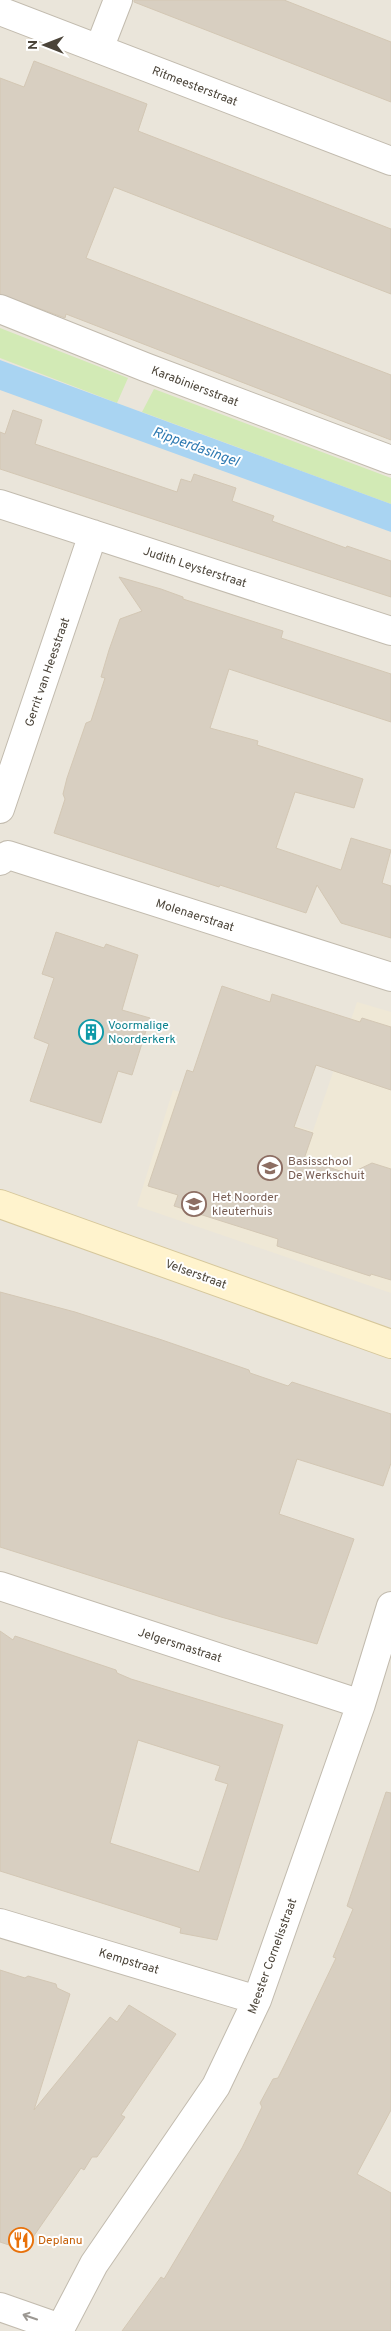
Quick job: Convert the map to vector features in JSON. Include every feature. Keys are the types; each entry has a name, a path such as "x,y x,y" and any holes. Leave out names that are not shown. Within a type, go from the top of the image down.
{"street":[{"path":"99,50 118,0"},
{"name":"Ritmeesterstraat","path":"0,12 391,161"},
{"name":"Karabiniersstraat","path":"0,309 145,367 391,460"},
{"name":"Judith Leysterstraat","path":"0,504 391,631"},
{"name":"Gerrit van Heesstraat","path":"0,809 93,534"},
{"name":"Molenaerstraat","path":"3,851 391,977"},
{"name":"Velserstraat","path":"0,1204 391,1344"},
{"name":"Jelgersmastraat","path":"0,1586 360,1704"},
{"name":"Meester Cornelisstraat","path":"60,2329 94,2264 216,2086 257,2000 360,1704 391,1606"},
{"name":"Kempstraat","path":"0,1923 257,2000"},
{"path":"0,2307 60,2329"}],"shaded area":[{"path":"0,0 391,0 391,2331 0,2331"},
{"name":"Basisschool De Werkschuit","path":"357,1002 391,1012 391,1293 137,1206 173,1090 313,1131"}],"green space":[{"path":"0,328 128,378 117,403 0,358"},
{"path":"154,389 391,478 391,504 142,412"}],"water":[{"name":"Ripperdasingel","path":"0,360 391,504 391,532 0,390"}],"building":[{"path":"134,0 284,0 391,42 391,102 134,2"},
{"path":"34,61 147,104 138,131 391,229 391,294 114,187 86,258 391,375 391,440 66,314 65,318 0,294 0,78 24,87"},
{"path":"13,410 42,420 35,444 177,492 181,479 191,482 194,474 236,488 232,501 274,516 272,521 346,548 347,546 391,561 391,597 0,469 0,432 5,434"},
{"path":"119,577 161,589 183,597 183,599 283,631 281,638 391,674 391,722 229,669 210,728 258,741 257,745 363,779 354,808 295,792 276,848 341,870 351,838 391,850 382,883 391,886 391,938 341,923 317,885 306,913 220,885 219,887 54,833 65,799 63,794 67,778 86,723 91,721 105,678 101,677 120,619 142,611"},
{"name":"Voormalige Noorderkerk","path":"56,932 104,948 106,944 138,955 122,1010 150,1018 132,1075 118,1071 101,1123 30,1101 49,1044 34,1038 54,978 42,974"},
{"name":"Basisschool De Werkschuit","path":"222,986 270,1002 272,994 360,1022 362,1018 391,1027 391,1090 316,1065 294,1127 313,1133 304,1159 349,1174 372,1163 391,1169 391,1280 371,1274 370,1276 277,1246 278,1239 174,1206 178,1195 148,1186 187,1070 193,1072"},
{"path":"0,1292 75,1312 162,1340 249,1370 250,1373 288,1386 292,1382 391,1414 391,1463 383,1486 297,1459 279,1514 354,1539 317,1644 221,1617 0,1547"},
{"path":"0,1631 13,1640 15,1636 116,1670 117,1673 131,1679 283,1725 217,1940 180,1933 181,1928 0,1871","holes":["138,1740 220,1766 215,1780 228,1784 199,1872 110,1843"]},
{"path":"386,1792 391,1793 391,2110 357,2174 391,2193 391,2331 122,2331 161,2277 164,2279 242,2148 262,2107 260,2103 273,2079 278,2078 287,2060 336,1958 333,1957 353,1909 347,1906"},
{"path":"0,1970 25,1978 28,1976 56,1984 57,1988 70,1994 34,2110 110,2017 117,2022 129,2005 176,2034 121,2115 125,2117 97,2157 92,2157 84,2170 81,2168 24,2250 0,2242"}],"place":[{"name":"Voormalige Noorderkerk","path":"91,1032"},
{"name":"Basisschool De Werkschuit","path":"270,1168"},
{"name":"Het Noorder kleuterhuis","path":"194,1204"},
{"name":"Deplanu","path":"21,2240"}]}
